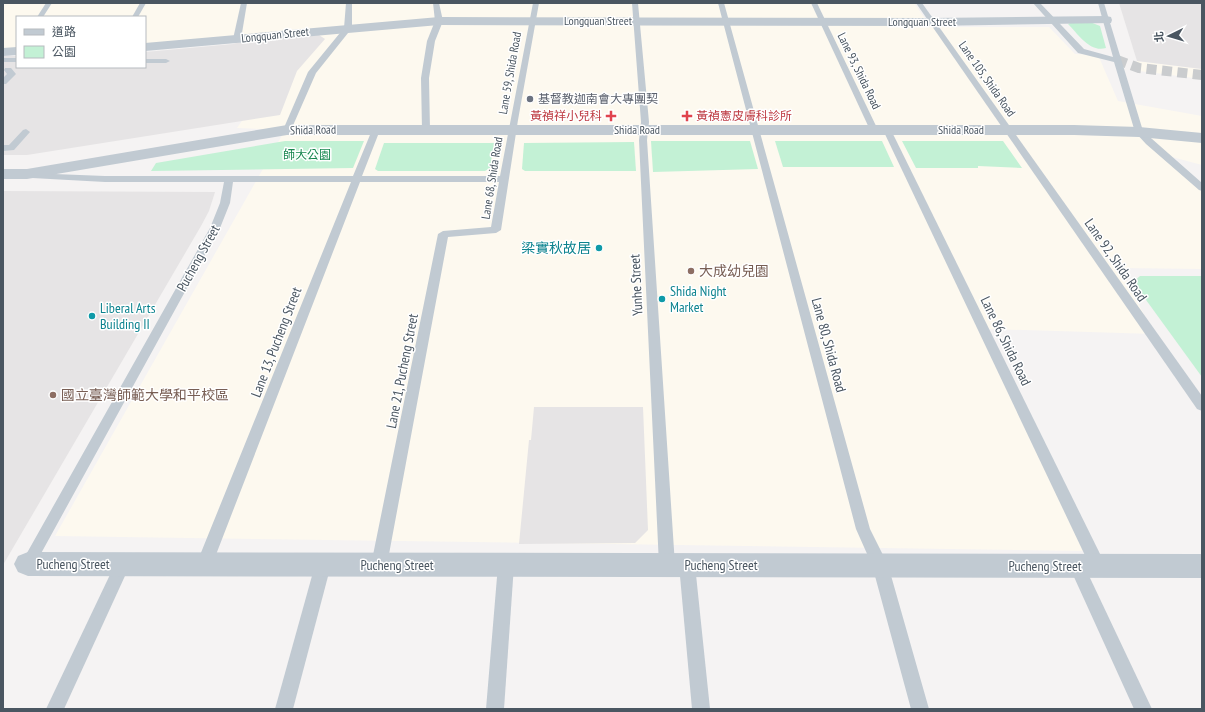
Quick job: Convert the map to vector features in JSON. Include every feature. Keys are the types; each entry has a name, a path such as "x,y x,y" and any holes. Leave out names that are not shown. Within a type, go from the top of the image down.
{"street":[{"name":"Longquan Street","path":"146,47 439,21 932,22 1106,20"},
{"name":"Shida Road","path":"3,174 27,174 287,130 1008,130 1139,132 1202,138"},
{"name":"Pucheng Street","path":"28,564 1202,566"}],"lane":[{"path":"41,16 49,3"},
{"path":"136,16 143,3"},
{"path":"237,39 244,3"},
{"path":"287,130 312,72 348,28 349,3"},
{"path":"426,130 425,78 431,41 439,21 436,3"},
{"name":"Lane 59, Shida Road","path":"512,130 536,3"},
{"name":"Yunhe Street","path":"635,3 645,122 643,130 677,565 701,709"},
{"name":"Lane 80, Shida Road","path":"720,3 863,529 880,566 920,709"},
{"name":"Lane 93, Shida Road","path":"814,3 822,22 880,130"},
{"name":"Lane 105, Shida Road","path":"919,3 1008,130"},
{"path":"1036,3 1081,50 1117,60"},
{"path":"1101,3 1139,132 1202,188"},
{"path":"3,60 14,54"},
{"path":"3,82 12,74 5,71 14,54"},
{"path":"146,61 166,61"},
{"name":"Lane 13, Pucheng Street","path":"204,565 376,130"},
{"name":"Lane 68, Shida Road","path":"496,230 512,130"},
{"name":"Lane 86, Shida Road","path":"880,130 1088,566 1143,709"},
{"name":"Lane 92, Shida Road","path":"1008,130 1202,406"},
{"path":"3,148 11,148 26,132"},
{"name":"Shida Road","path":"27,174 105,179 504,179"},
{"name":"Pucheng Street","path":"28,564 215,228 226,203 229,180"},
{"name":"Lane 21, Pucheng Street","path":"379,565 444,234 496,230"},
{"path":"55,709 122,564"},
{"path":"284,709 323,565"},
{"path":"495,709 506,565"}],"shaded area":[{"name":"Shida Night Market","path":"3,3 914,3 931,27 1049,27 1075,54 1098,55 1118,101 1202,116 1202,165 1172,157 1202,188 1202,269 1120,268 1154,334 989,329 1088,551 55,536 285,130 237,128 298,40 288,35 146,50 146,16 16,16 16,54 3,54"},
{"path":"1119,3 1202,3 1202,69 1137,61"},
{"path":"319,35 325,39 297,71 280,115 27,155 3,155 3,56 16,56 16,68 146,68 146,52 233,44 244,41"},
{"path":"1137,61 1202,69 1202,79 1139,71"},
{"name":"國立臺灣師範大學和平校區","path":"3,191 215,192 209,211 201,226 3,565"},
{"path":"534,407 643,407 648,530 635,543 519,544 529,440 531,440"}],"green space":[{"path":"1073,22 1090,22 1100,26 1106,48 1095,48 1085,42 1068,24"},
{"name":"師大公園","path":"285,141 364,141 353,168 151,171 156,163"},
{"path":"651,141 750,141 758,169 653,172"},
{"path":"775,141 882,141 894,167 783,167"},
{"path":"902,141 1003,141 1022,168 978,166 978,168 916,168"},
{"path":"634,142 636,171 525,171 522,169 524,143"},
{"path":"384,143 494,143 490,168 485,171 378,171 375,169"},
{"path":"1140,276 1202,276 1202,377 1133,282"}],"tunnel":[{"path":"1117,60 1139,68 1202,75"}],"place":[{"name":"基督教迦南會大專團契","path":"530,99"},
{"name":"黃禎祥小兒科","path":"611,116"},
{"name":"黃禎憲皮膚科診所","path":"687,116"},
{"name":"梁實秋故居","path":"599,248"},
{"name":"大成幼兒園","path":"691,271"},
{"name":"Shida Night Market","path":"662,299"},
{"name":"Liberal Arts Building II","path":"92,316"},
{"name":"國立臺灣師範大學和平校區","path":"53,395"}]}
